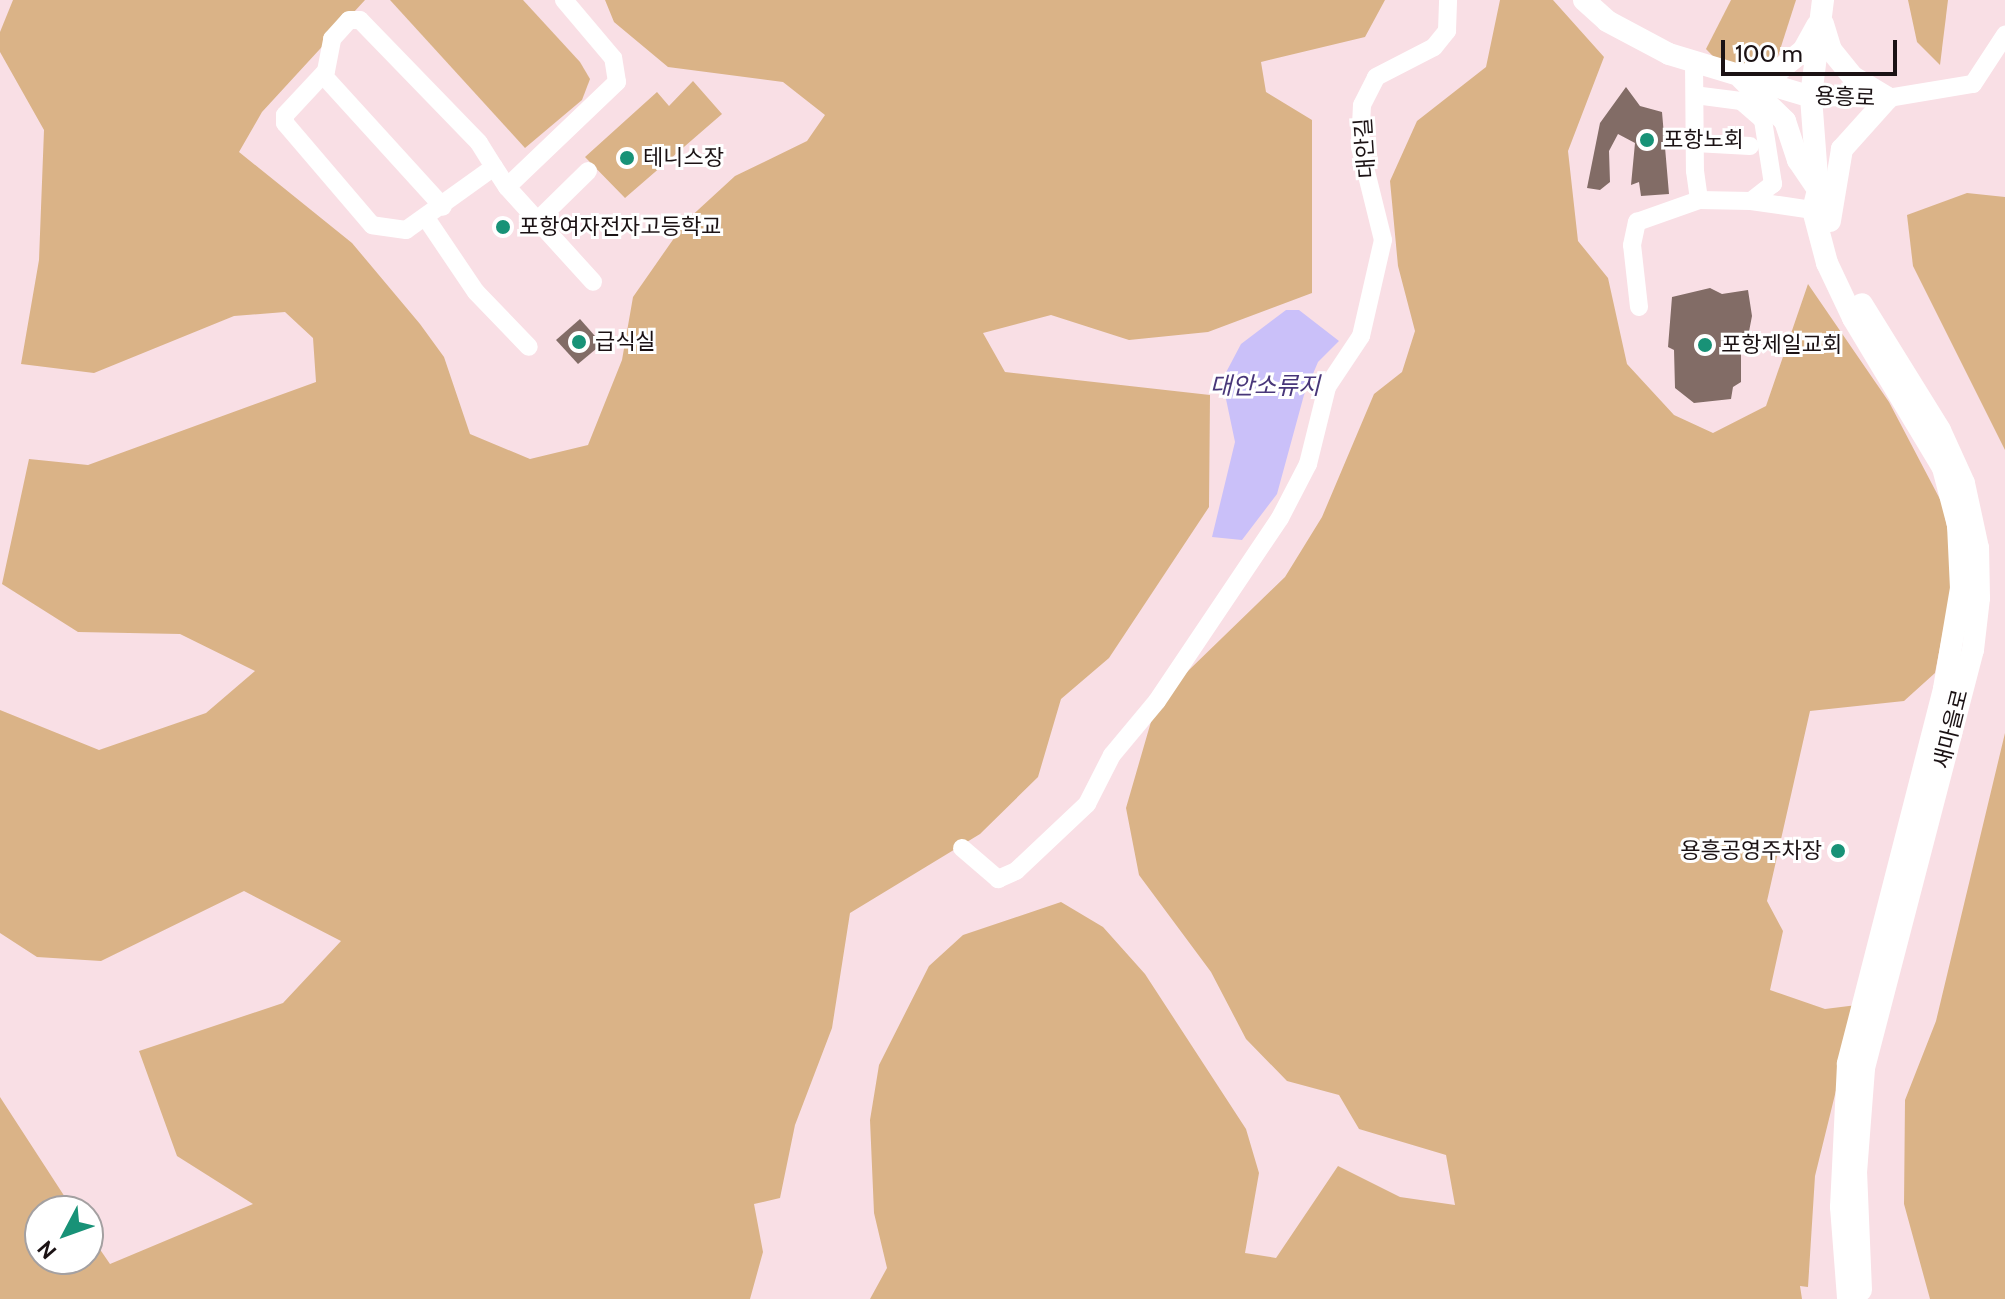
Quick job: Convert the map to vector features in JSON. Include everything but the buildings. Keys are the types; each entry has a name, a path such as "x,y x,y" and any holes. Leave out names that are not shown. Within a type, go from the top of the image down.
{"main road":[{"name":"용흥로","path":"1584,0 1607,21 1694,62 1742,79 1811,97"},
{"path":"1820,207 1798,160 1785,121 1742,79 1754,70 1784,66 1803,51 1822,10"},
{"path":"1820,207 1842,149 1888,98 1847,71 1822,10"},
{"name":"새마을로","path":"1822,10 1811,97 1827,263 1853,318 1943,468 1958,525 1961,588 1944,689 1848,1064 1841,1207 1848,1299"},
{"name":"새마을로","path":"1820,207 1847,281 1914,384 1958,469 1978,548 1973,650 1864,1068 1856,1173 1862,1299"}],"street":[{"path":"507,187 617,82 613,58 564,0"},
{"name":"대안길","path":"962,848 998,879 1016,871 1097,792 1112,755 1157,701 1280,518 1308,464 1327,387 1361,336 1383,240 1360,147 1362,105 1376,77 1434,47 1447,31 1448,0"},
{"path":"494,167 443,207 406,230 372,225 285,123 285,115 323,75 332,39 349,20 360,20 494,167 507,187 593,282"},
{"name":"용흥로","path":"1811,97 1888,98 1973,84 2005,35"},
{"path":"1694,62 1699,200"},
{"path":"323,75 443,207"},
{"path":"1695,95 1741,101 1763,120 1773,184 1751,201"},
{"path":"1695,143 1750,146"},
{"path":"538,220 588,171"},
{"path":"1639,307 1632,245 1637,222 1699,200 1820,207"},
{"path":"426,218 476,292 529,347"}],"shaded area":[{"path":"13,0 365,0 262,112 239,152 352,243 420,324 444,357 470,434 530,459 588,445 622,360 633,297 686,221 735,176 807,141 825,115 783,82 668,67 614,22 605,0 1385,0 1365,37 1261,62 1266,92 1312,120 1312,293 1208,332 1129,340 1051,315 983,333 1005,372 1210,395 1209,507 1109,658 1061,699 1038,777 980,834 850,913 832,1028 795,1125 780,1198 754,1204 763,1252 750,1299 0,1299 0,1097 64,1195 24,1195 24,1275 104,1275 104,1255 110,1264 253,1204 177,1156 139,1051 283,1003 341,941 244,891 101,961 37,957 0,933 0,710 99,750 206,713 255,671 180,634 78,632 2,584 29,459 88,465 316,382 313,338 285,312 234,316 94,373 21,364 39,260 44,130 0,52 0,32"},
{"path":"390,0 523,0 580,62 590,79 582,100 525,148"},
{"path":"1500,0 1553,0 1604,57 1568,151 1578,241 1608,278 1627,364 1674,415 1713,433 1766,406 1808,284 1889,402 1943,505 1955,570 1935,673 1904,701 1810,711 1767,901 1783,931 1770,990 1825,1009 1857,1005 1815,1176 1808,1287 1800,1286 1802,1299 870,1299 887,1268 874,1213 870,1120 879,1065 929,966 963,935 1061,902 1103,927 1145,974 1246,1129 1259,1173 1245,1253 1276,1258 1338,1166 1400,1197 1455,1205 1446,1155 1359,1129 1339,1095 1287,1081 1246,1039 1211,972 1139,875 1126,808 1157,701 1285,577 1322,517 1374,394 1402,372 1415,331 1398,266 1390,181 1417,121 1486,67"},
{"path":"1731,0 1796,0 1769,84 1733,77 1706,49"},
{"path":"1908,0 1948,0 1940,65 1917,42"},
{"path":"693,81 722,114 625,198 585,157 657,92 669,106"},
{"path":"1967,193 2005,197 2005,450 1913,266 1907,215"},
{"path":"2005,733 2005,1299 1930,1299 1904,1204 1905,1100 1936,1021"}],"water":[{"name":"대안소류지","path":"1286,310 1299,310 1339,341 1318,362 1304,395 1277,494 1242,540 1212,537 1235,442 1222,380 1241,344"}],"place":[{"name":"포항노회","path":"1647,140"},
{"name":"테니스장","path":"627,158"},
{"name":"포항여자전자고등학교","path":"503,227"},
{"name":"급식실","path":"579,342"},
{"name":"포항제일교회","path":"1705,345"},
{"name":"용흥공영주차장","path":"1838,851"}]}
